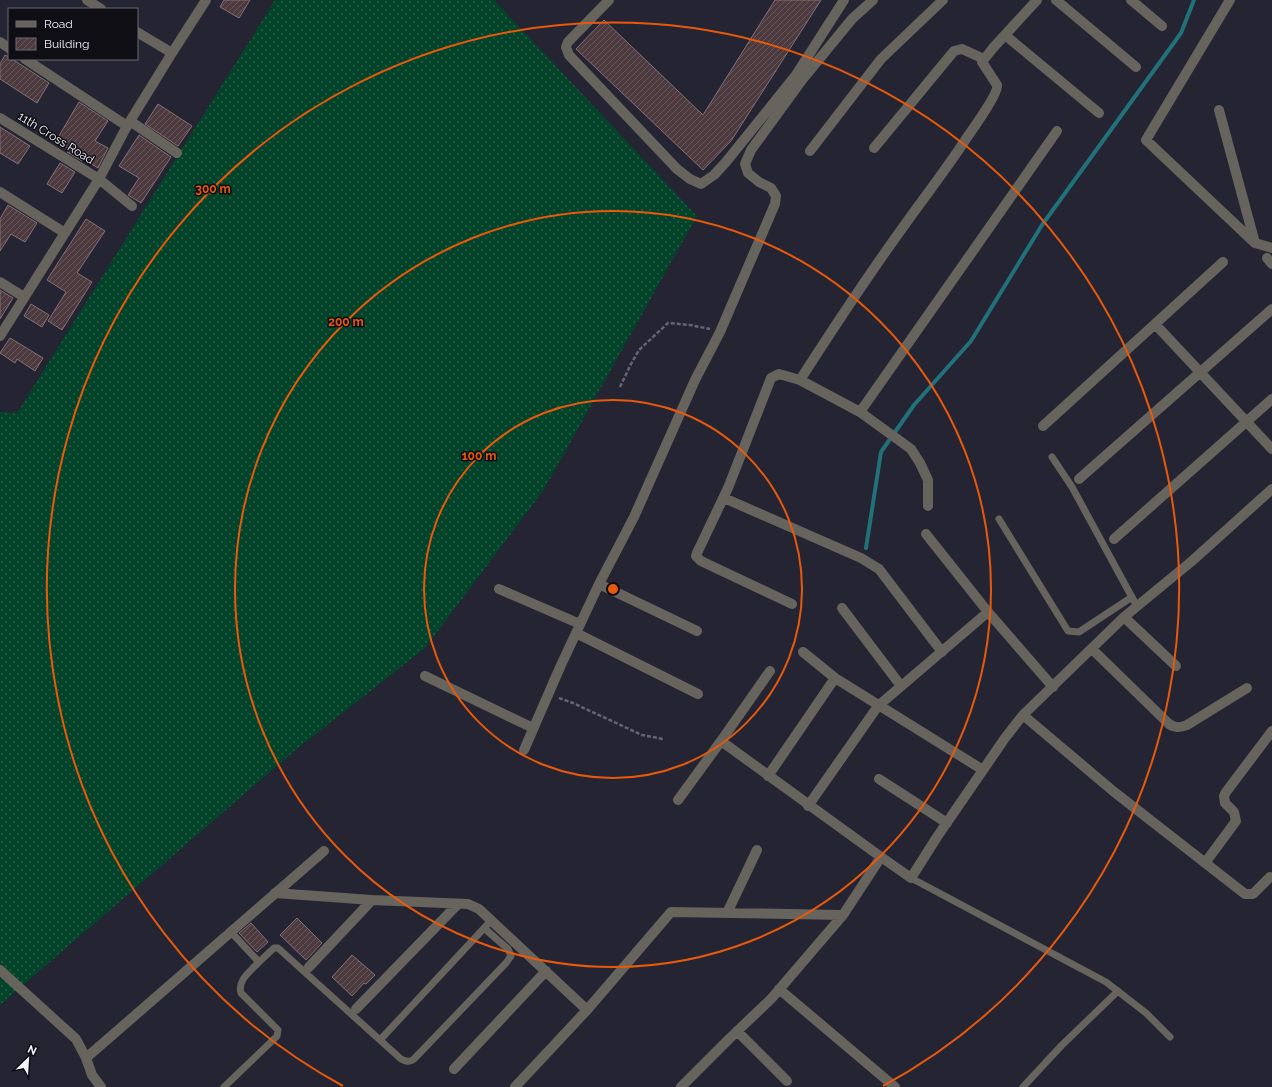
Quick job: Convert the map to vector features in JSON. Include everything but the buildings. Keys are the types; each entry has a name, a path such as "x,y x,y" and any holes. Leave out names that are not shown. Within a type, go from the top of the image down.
{"street":[{"path":"87,0 99,8"},
{"path":"0,336 99,179 129,124 206,0"},
{"path":"609,0 568,42 566,47 569,55 678,169 690,179 701,184 714,175 726,162 796,75 844,0"},
{"path":"524,750 546,698 599,584 634,517 696,380 720,332 775,204 776,196 771,188 759,182 748,172 745,164 751,150 802,80 852,19 873,0"},
{"path":"810,151 881,59 943,0"},
{"path":"800,380 823,343 955,156 992,99 998,87 982,62 1037,0"},
{"path":"1056,0 1136,66"},
{"path":"1131,0 1162,26"},
{"path":"1230,0 1146,140 1255,243 1272,248"},
{"path":"138,33 172,54"},
{"path":"1005,35 1099,113"},
{"path":"874,148 954,51 957,49 962,49 984,59"},
{"path":"27,60 176,153"},
{"path":"1219,110 1255,243"},
{"name":"11th Cross Road","path":"0,118 99,179 132,206"},
{"path":"860,412 1056,131"},
{"path":"0,192 65,233"},
{"path":"1043,426 1223,262"},
{"path":"0,282 24,297"},
{"path":"1079,479 1272,309"},
{"path":"1156,324 1272,449"},
{"path":"792,604 701,561 696,556 724,498 771,378 779,374 800,380 860,412 911,449 928,480 928,506"},
{"path":"1114,539 1272,399"},
{"path":"721,741 808,806 881,858 912,878 983,770 1023,715 1053,688 1124,617 1135,602 1192,561 1272,489"},
{"path":"724,498 862,558 879,569 942,652"},
{"path":"926,534 988,612 1053,688"},
{"path":"599,584 697,631"},
{"path":"499,589 578,629 698,694"},
{"path":"842,608 901,686"},
{"path":"808,806 878,706 988,612"},
{"path":"1124,617 1176,666"},
{"path":"1092,649 1169,724 1173,726 1178,727 1187,725 1248,688"},
{"path":"803,652 835,678 983,770"},
{"path":"678,800 770,671"},
{"path":"425,676 533,728"},
{"path":"768,776 835,678"},
{"path":"1023,715 1113,791 1241,891 1248,895 1253,894 1270,877"},
{"path":"1204,863 1236,821 1234,812 1225,803 1224,796 1226,792 1272,731"},
{"path":"879,779 947,823"},
{"path":"727,913 757,850"},
{"path":"86,1058 230,931 324,851"},
{"path":"682,1087 779,990 843,915 881,858"},
{"path":"275,892 474,906 492,920 508,942 546,971 587,1010"},
{"path":"309,967 372,900"},
{"path":"356,1009 458,904"},
{"path":"515,1087 587,1010 671,912 843,915"},
{"path":"0,970 76,1039 86,1058 92,1075 100,1087"},
{"path":"454,1069 546,971"},
{"path":"779,990 895,1087"},
{"path":"737,1031 787,1081"}],"lane":[{"path":"999,519 1068,631 1079,632 1135,602 1072,487 1052,457"},
{"path":"912,878 1106,982 1146,1013 1170,1037"},
{"path":"380,1040 492,920"},
{"path":"224,1087 276,1036 278,1030 246,999 241,993 240,988 241,982 274,948 278,948 401,1059 411,1062 511,956 508,949 508,942 484,928"},
{"path":"230,931 259,962"},
{"path":"1023,1087 1062,1045 1118,991"}],"path":[{"path":"620,387 639,350 668,323 690,325 720,332"},
{"path":"546,698 559,698 642,735 663,739"}],"green space":[{"path":"275,0 494,0 697,216 543,491 425,648 293,752 0,1005 0,412 17,413"}],"waterway":[{"path":"866,548 881,452 914,405 971,341 1042,225 1181,33 1194,0"}]}
